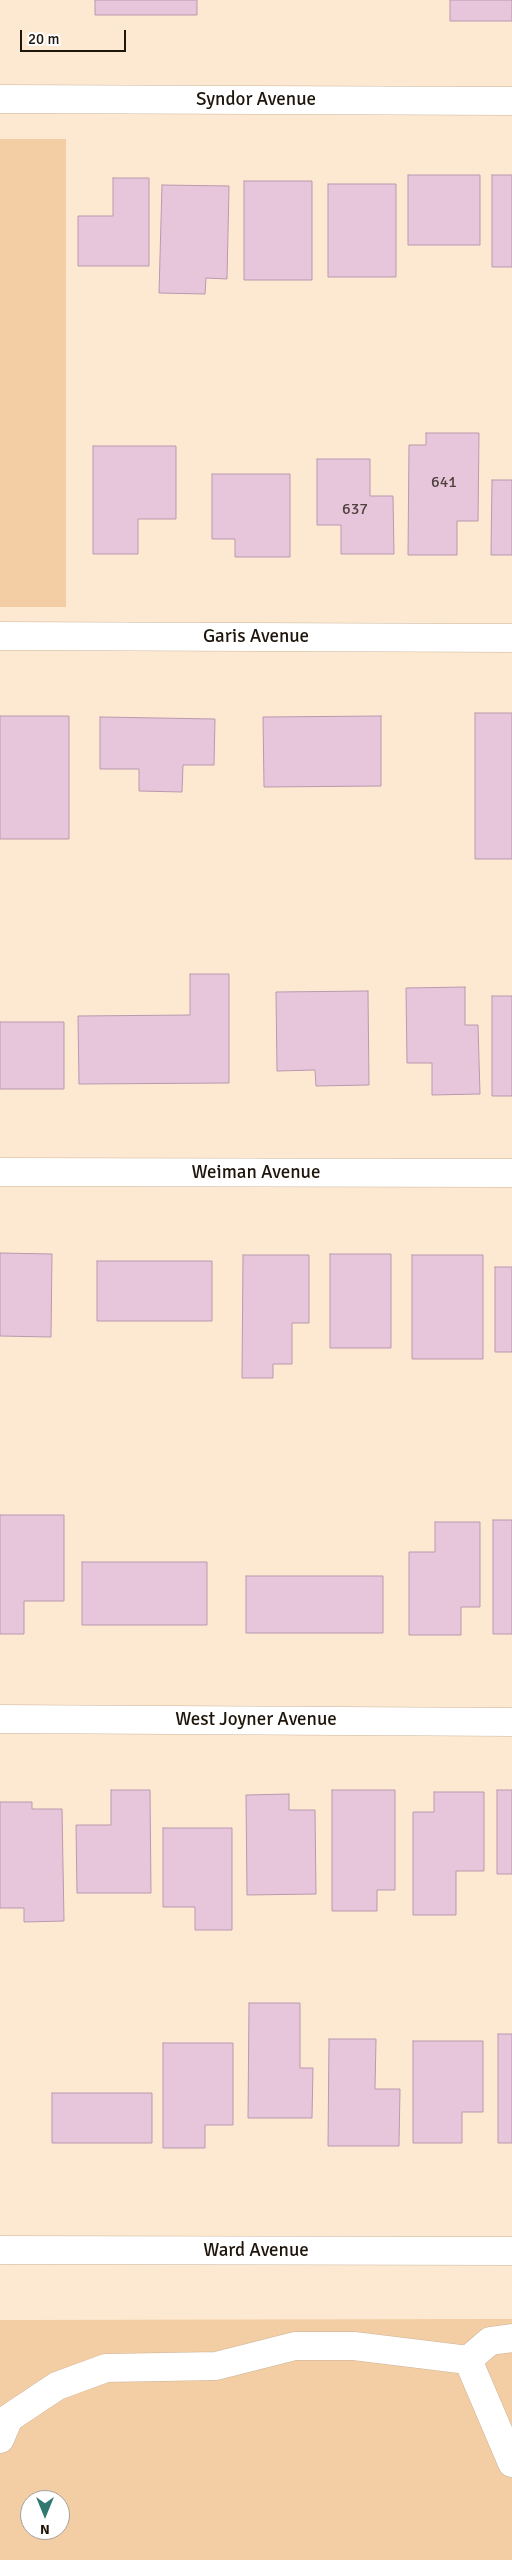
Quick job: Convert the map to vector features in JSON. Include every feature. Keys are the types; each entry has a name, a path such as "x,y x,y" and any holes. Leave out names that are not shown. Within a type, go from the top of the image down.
{"street":[{"name":"Syndor Avenue","path":"0,99 512,101"},
{"name":"Garis Avenue","path":"0,636 512,638"},
{"name":"Weiman Avenue","path":"0,1172 512,1173"},
{"name":"West Joyner Avenue","path":"0,1719 512,1722"},
{"name":"Ward Avenue","path":"0,2250 512,2251"},
{"path":"0,2438 9,2418 17,2412 57,2386 106,2368 216,2366 296,2346 354,2346 468,2360 490,2341 512,2338"},
{"path":"468,2360 512,2463"}],"shaded area":[{"path":"0,139 66,139 66,607 0,607"},
{"path":"512,2319 512,2560 0,2560 0,2320"}],"building":[{"path":"95,0 197,0 197,15 95,15"},
{"path":"450,0 512,0 512,21 450,21"},
{"path":"408,175 480,175 480,245 408,245"},
{"path":"492,175 512,175 512,267 492,267"},
{"path":"113,178 149,178 149,266 78,266 78,216 113,216"},
{"path":"244,181 312,181 312,280 244,280"},
{"path":"328,184 396,184 396,277 328,277"},
{"path":"162,185 229,186 227,279 206,278 205,294 159,293"},
{"path":"426,433 479,433 478,521 457,521 457,555 408,555 409,445 426,445"},
{"path":"93,446 176,446 176,519 138,519 138,554 93,554"},
{"path":"317,459 370,459 370,496 393,496 394,554 341,554 341,525 317,525"},
{"path":"212,474 290,474 290,557 235,557 235,539 212,539"},
{"path":"492,480 512,480 512,555 491,555"},
{"path":"475,713 512,713 512,859 475,859"},
{"path":"0,716 69,716 69,839 0,839"},
{"path":"381,716 381,786 264,787 263,717"},
{"path":"100,717 215,719 214,765 183,765 182,792 139,791 139,769 100,769"},
{"path":"190,974 229,974 229,1083 79,1084 78,1016 190,1015"},
{"path":"465,987 465,1025 478,1025 480,1094 432,1095 432,1063 407,1063 406,988"},
{"path":"368,991 369,1085 316,1086 315,1070 277,1071 276,992"},
{"path":"492,996 512,996 512,1096 492,1096"},
{"path":"0,1022 64,1022 64,1089 0,1089"},
{"path":"0,1253 52,1254 51,1337 0,1336"},
{"path":"330,1254 391,1254 391,1348 330,1348"},
{"path":"243,1255 309,1255 309,1323 292,1323 292,1364 273,1364 273,1378 242,1378"},
{"path":"412,1255 483,1255 483,1359 412,1359"},
{"path":"97,1261 212,1261 212,1321 97,1321"},
{"path":"495,1267 512,1267 512,1352 495,1352"},
{"path":"0,1515 64,1515 64,1601 24,1601 24,1634 0,1634"},
{"path":"493,1520 512,1520 512,1634 493,1634"},
{"path":"435,1522 480,1522 480,1607 461,1607 461,1635 409,1635 409,1552 435,1552"},
{"path":"82,1562 207,1562 207,1625 82,1625"},
{"path":"246,1576 383,1576 383,1633 246,1633"},
{"path":"111,1790 150,1790 151,1893 77,1893 76,1825 111,1825"},
{"path":"332,1790 395,1790 395,1890 377,1890 377,1911 332,1911"},
{"path":"497,1790 512,1790 512,1874 497,1874"},
{"path":"434,1792 484,1792 484,1871 456,1871 456,1915 413,1915 413,1812 434,1812"},
{"path":"289,1794 289,1810 315,1810 316,1894 247,1895 246,1795"},
{"path":"0,1802 32,1802 32,1809 62,1809 64,1921 24,1922 24,1908 0,1908"},
{"path":"163,1828 232,1828 232,1930 195,1930 195,1907 163,1907"},
{"path":"249,2003 300,2003 300,2068 313,2068 312,2118 248,2118"},
{"path":"498,2034 512,2034 512,2143 498,2143"},
{"path":"329,2039 376,2039 375,2089 400,2089 399,2146 328,2146"},
{"path":"413,2041 483,2041 483,2112 462,2112 462,2143 413,2143"},
{"path":"163,2043 233,2043 233,2125 205,2125 205,2148 163,2148"},
{"path":"52,2093 152,2093 152,2143 52,2143"}]}
